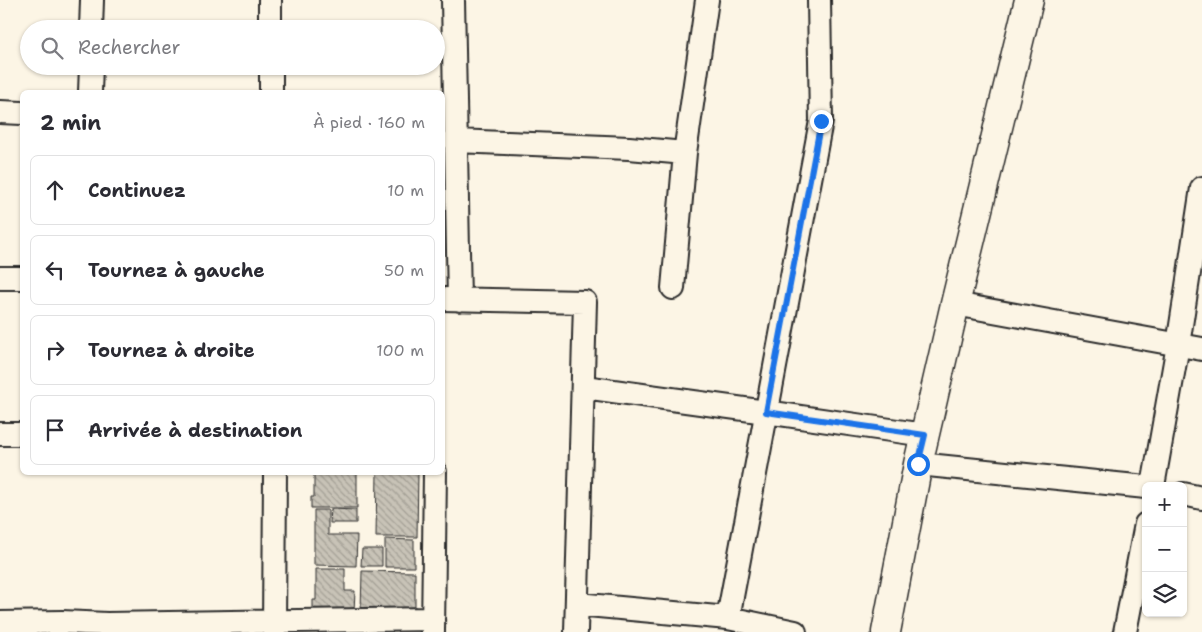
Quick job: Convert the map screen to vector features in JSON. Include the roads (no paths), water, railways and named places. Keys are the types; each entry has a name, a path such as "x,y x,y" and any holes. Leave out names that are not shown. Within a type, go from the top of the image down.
{"street":[{"path":"91,20 92,0"},
{"path":"270,0 270,20"},
{"path":"453,0 456,141 451,299 585,302 576,632"},
{"path":"673,288 685,153 708,0"},
{"path":"728,618 821,121 819,0"},
{"path":"886,632 918,464 1029,0"},
{"path":"90,75 90,90"},
{"path":"271,75 271,90"},
{"path":"0,112 20,113"},
{"path":"456,141 629,148 685,153"},
{"path":"1154,482 1178,345 1202,188"},
{"path":"0,278 20,278"},
{"path":"955,304 1202,350"},
{"path":"584,387 925,435"},
{"path":"0,434 20,434"},
{"path":"918,464 1142,487"},
{"path":"274,627 275,475"},
{"path":"0,623 107,628 433,626 435,475"},
{"path":"1187,495 1202,498"},
{"path":"1125,632 1145,527"},
{"path":"577,604 728,618 795,632"}]}
